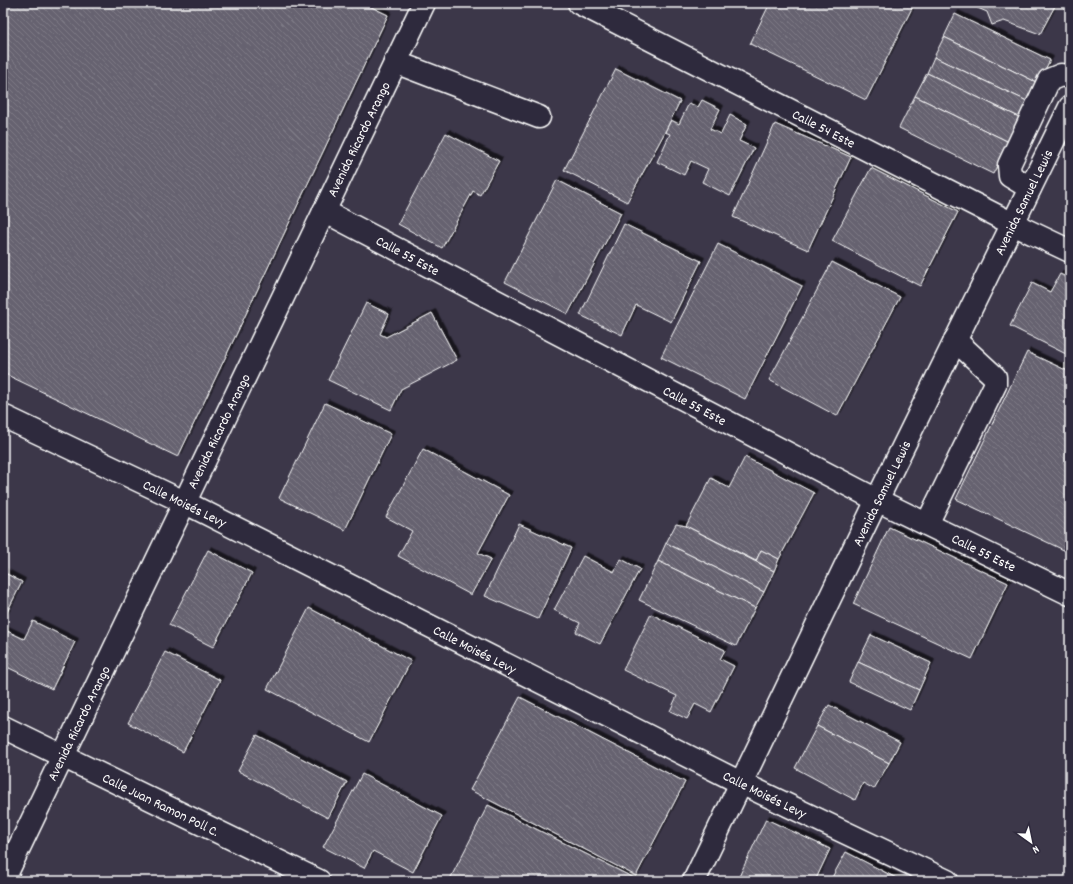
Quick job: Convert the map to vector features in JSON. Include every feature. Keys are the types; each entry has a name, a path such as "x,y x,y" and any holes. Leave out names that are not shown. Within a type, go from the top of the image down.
{"street":[{"name":"Avenida Ricardo Arango","path":"3,881 424,3"},
{"name":"Calle 54 Este","path":"578,3 1012,224 1070,251"},
{"path":"395,62 538,117"},
{"path":"1030,188 1010,176 1009,165 1049,80 1061,75 1070,77"},
{"name":"Avenida Samuel Lewis","path":"694,881 877,500 1070,106"},
{"name":"Calle 55 Este","path":"324,211 877,500 1070,594"},
{"path":"927,524 995,385 995,377 955,340"},
{"name":"Calle Moisés Levy","path":"3,416 184,502 741,783 947,881"},
{"name":"Calle Juan Ramon Poll C.","path":"3,727 319,881"}],"building":[{"path":"3,3 363,3 388,15 178,457 3,373"},
{"path":"770,3 914,4 866,100 750,44"},
{"path":"966,3 1061,3 1056,4 1040,34 1004,21 992,25 987,12"},
{"path":"955,14 1050,60 1038,83 944,37"},
{"path":"944,37 1038,83 1029,102 934,57"},
{"path":"934,57 1029,102 1021,118 927,73"},
{"path":"616,69 680,101 627,202 564,170"},
{"path":"927,73 1021,118 1009,142 915,96"},
{"path":"915,96 1009,142 993,174 899,128"},
{"path":"702,100 720,109 710,129 721,134 730,115 747,124 739,141 754,148 730,196 702,182 708,169 691,161 684,175 657,162 670,134 665,132 671,120 679,124 689,103 698,107"},
{"path":"775,124 851,157 808,250 733,217"},
{"path":"446,133 499,161 480,195 473,191 442,248 398,224"},
{"path":"871,168 958,212 920,286 832,241"},
{"path":"557,180 621,213 568,314 505,282"},
{"path":"624,224 701,261 671,322 636,305 622,335 580,315"},
{"path":"718,244 802,286 745,399 661,357"},
{"path":"832,262 900,297 837,416 769,380"},
{"path":"1060,274 1068,278 1070,274 1070,356 1010,326 1032,283 1050,292"},
{"path":"366,303 389,314 380,334 386,337 432,313 457,360 401,389 391,410 328,380"},
{"path":"1027,352 1070,372 1070,553 956,499"},
{"path":"325,403 391,434 345,530 279,498"},
{"path":"423,449 509,495 478,553 491,559 471,595 398,556 412,531 386,517"},
{"path":"745,457 814,493 779,559 761,550 756,561 686,526 711,478 729,488"},
{"path":"519,524 571,548 538,619 485,596"},
{"path":"676,524 686,526 774,571 764,592 666,543"},
{"path":"889,527 1008,583 972,659 853,604"},
{"path":"666,543 764,592 755,608 658,561"},
{"path":"208,550 252,573 213,647 169,625"},
{"path":"761,550 779,559 774,571 756,561"},
{"path":"583,556 614,572 621,559 640,569 600,644 576,632 580,623 554,610"},
{"path":"658,561 755,608 736,646 639,600"},
{"path":"3,572 22,582 3,620"},
{"path":"309,608 411,661 369,742 267,689"},
{"path":"651,614 725,650 720,659 734,666 711,712 695,704 687,719 670,711 677,696 623,670"},
{"path":"33,621 75,642 52,689 3,665 3,629 24,639"},
{"path":"871,635 931,663 919,690 858,662"},
{"path":"165,652 220,680 183,752 128,723"},
{"path":"858,662 919,690 910,710 849,682"},
{"path":"520,697 685,782 636,876 470,790"},
{"path":"829,705 900,742 889,763 817,726"},
{"path":"817,726 889,763 874,789 863,783 855,800 795,768"},
{"path":"257,735 347,782 328,818 238,771"},
{"path":"362,774 442,816 413,872 373,851 364,868 323,847"},
{"path":"488,805 636,879 635,881 449,881"},
{"path":"766,819 830,849 815,881 737,881"},
{"path":"846,852 902,881 830,881"}]}
